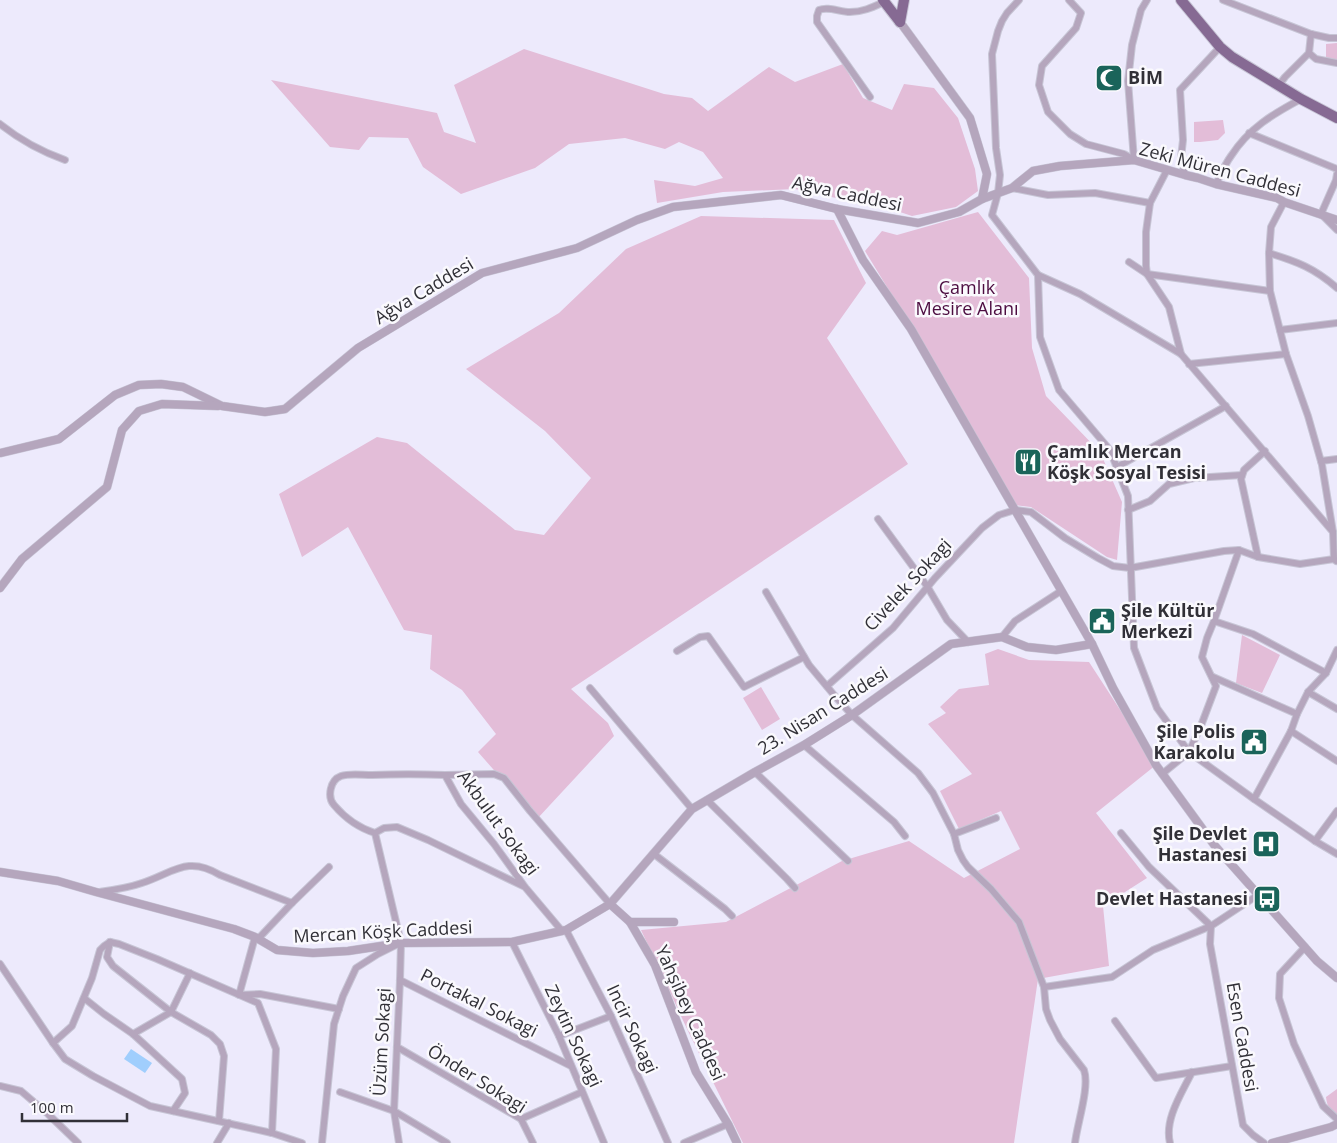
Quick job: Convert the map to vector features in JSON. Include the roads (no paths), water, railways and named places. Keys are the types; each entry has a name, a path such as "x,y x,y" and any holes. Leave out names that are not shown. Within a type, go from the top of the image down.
{"main road":[{"path":"900,22 904,0"},
{"path":"1181,0 1220,47 1232,57 1301,99 1337,118"},
{"path":"885,1 900,22"}],"street":[{"path":"1019,0 1002,20 992,54 996,138 1000,175 998,193 992,215 1038,275 1080,294 1181,354 1333,532"},
{"path":"1069,0 1081,13 1076,28 1042,66 1039,86 1048,112 1070,134 1086,144 1124,154 1134,160"},
{"path":"1134,160 1128,81 1132,45 1141,10 1147,0"},
{"path":"870,97 817,22 816,16 819,10 823,8 851,12 865,10 885,1"},
{"path":"1228,1 1311,34 1337,38"},
{"path":"900,22 970,118 987,174 982,199"},
{"path":"1279,85 1309,54 1311,34"},
{"path":"1185,175 1182,158 1183,140 1180,90 1220,47"},
{"path":"1309,54 1316,59 1337,63"},
{"path":"1216,184 1230,156 1249,133 1276,112 1301,99"},
{"path":"0,124 32,146 64,160"},
{"path":"1249,133 1337,169"},
{"name":"Zeki Müren Caddesi","path":"982,199 1012,188 1034,171 1060,166 1134,160 1216,184 1277,198 1337,220"},
{"path":"1147,274 1146,232 1150,203 1168,170"},
{"path":"1337,174 1321,214 1337,230"},
{"path":"1012,188 1048,195 1095,193 1150,203"},
{"name":"Ağva Caddesi","path":"0,453 59,439 115,395 139,385 161,384 183,387 222,406 265,412 285,408 358,348 482,273 577,248 637,220 673,207 782,195 837,209 918,223 959,212 982,199"},
{"path":"1015,510 1030,512 1066,538 1113,566 1130,568 1239,550 1258,557 1300,564 1336,560 1321,461 1308,416 1286,354 1270,291 1269,253 1271,227 1284,202"},
{"path":"837,209 864,260 911,329 1092,644 1113,688 1156,766 1215,846 1304,947 1337,978"},
{"path":"1269,253 1310,268 1337,288"},
{"path":"1129,262 1147,274 1169,307 1181,354"},
{"path":"1147,274 1270,291"},
{"path":"1038,275 1040,337 1059,390 1110,450 1128,496 1134,648 1157,708 1189,752 1315,842 1337,854"},
{"path":"1280,330 1337,322"},
{"path":"1189,364 1286,354"},
{"path":"0,588 22,559 107,487 122,430 139,411 162,404 222,406"},
{"path":"1117,467 1226,406"},
{"path":"1258,557 1241,479 1244,470 1265,451"},
{"path":"1321,461 1337,459"},
{"path":"1128,510 1150,501 1169,484 1194,478 1242,476"},
{"name":"Civelek Sokagi","path":"827,686 893,628 928,586 982,528 999,514 1015,510"},
{"path":"878,518 928,586 947,620 968,642"},
{"path":"1162,774 1189,752 1216,686 1202,657 1239,550"},
{"path":"1061,591 1016,621 1002,637 1027,647 1056,650 1092,644"},
{"path":"766,592 804,657 827,686 852,715 918,773 933,793 954,834 963,860 1019,922 1044,987 1046,1009 1052,1025 1086,1075 1086,1086 1074,1143"},
{"path":"1214,621 1253,634 1326,673"},
{"path":"677,651 700,637 708,636 744,687 804,657"},
{"name":"23. Nisan Caddesi","path":"610,904 692,809 804,745 852,715 951,644 1002,637"},
{"path":"1254,799 1291,731 1308,692 1326,673 1337,650"},
{"path":"1212,677 1297,714"},
{"path":"590,688 692,809"},
{"path":"1308,692 1337,709"},
{"path":"1291,731 1337,762"},
{"path":"804,745 894,822 905,836"},
{"path":"755,772 848,861"},
{"path":"445,774 494,774 504,778 610,904 630,922 674,922"},
{"name":"Akbulut Sokagi","path":"375,833 364,829 342,814 331,802 330,791 333,783 340,776 445,774 462,804 518,875 525,887 564,931"},
{"path":"707,800 795,888"},
{"path":"1315,842 1337,810"},
{"path":"954,834 996,818"},
{"path":"375,833 384,828 397,828 428,840 525,887"},
{"name":"Üzüm Sokagi","path":"375,833 400,943 394,1111 399,1143"},
{"path":"1121,833 1149,867 1211,926"},
{"path":"654,854 726,909 732,916"},
{"path":"96,892 141,883 179,868 194,865 209,869 220,876 292,903"},
{"path":"239,994 257,938 329,867"},
{"name":"Mercan Köşk Caddesi","path":"0,872 58,881 234,929 257,938 277,950 313,953 400,943 512,942 564,931 610,904"},
{"path":"1044,987 1112,977 1154,950 1211,926 1258,895"},
{"name":"Yahşibey Caddesi","path":"630,922 655,965 696,1072 728,1124 737,1143"},
{"name":"Esen Caddesi","path":"1211,926 1210,944 1243,1125 1264,1143"},
{"name":"Incir Sokagi","path":"564,931 611,1016 668,1143"},
{"path":"53,1043 72,1026 92,978 100,950 110,942 119,944 258,1003 276,1049 272,1132"},
{"path":"110,942 107,958 113,966 171,1012 211,1035 220,1044 224,1056 219,1121"},
{"name":"Zeytin Sokagi","path":"512,942 558,1036 604,1143"},
{"path":"322,1143 334,1024 343,996 356,968 400,943"},
{"path":"1304,947 1280,974 1279,998 1294,1044 1323,1106 1337,1119"},
{"path":"0,964 65,1059 93,1076 150,1106 272,1132 302,1143"},
{"path":"133,1034 171,1012 190,973"},
{"name":"Portakal Sokagi","path":"400,980 571,1066"},
{"path":"239,994 260,994 339,1009"},
{"path":"84,998 133,1034 182,1079 185,1093 173,1111"},
{"path":"558,1036 611,1016"},
{"path":"1115,1022 1156,1078 1232,1066"},
{"name":"Önder Sokagi","path":"397,1048 521,1120 533,1143"},
{"path":"1170,1143 1168,1132 1170,1120 1192,1072"},
{"path":"0,1086 21,1091 78,1143"},
{"path":"340,1092 394,1111 447,1143"},
{"path":"521,1120 582,1092"},
{"path":"219,1142 229,1123"},
{"path":"684,1143 728,1124"},
{"path":"1272,1143 1337,1124"}],"water":[{"path":"131,1049 152,1063 145,1073 124,1059"}],"place":[{"name":"BİM","path":"1109,78"},
{"name":"Çamlık Mercan Köşk Sosyal Tesisi","path":"1028,462"},
{"name":"Şile Kültür Merkezi","path":"1102,621"},
{"name":"Şile Polis Karakolu","path":"1254,742"},
{"name":"Şile Devlet Hastanesi","path":"1266,844"},
{"name":"Devlet Hastanesi","path":"1267,899"}],"park label":[{"name":"Çamlık Mesire Alanı","path":"967,298"}]}
